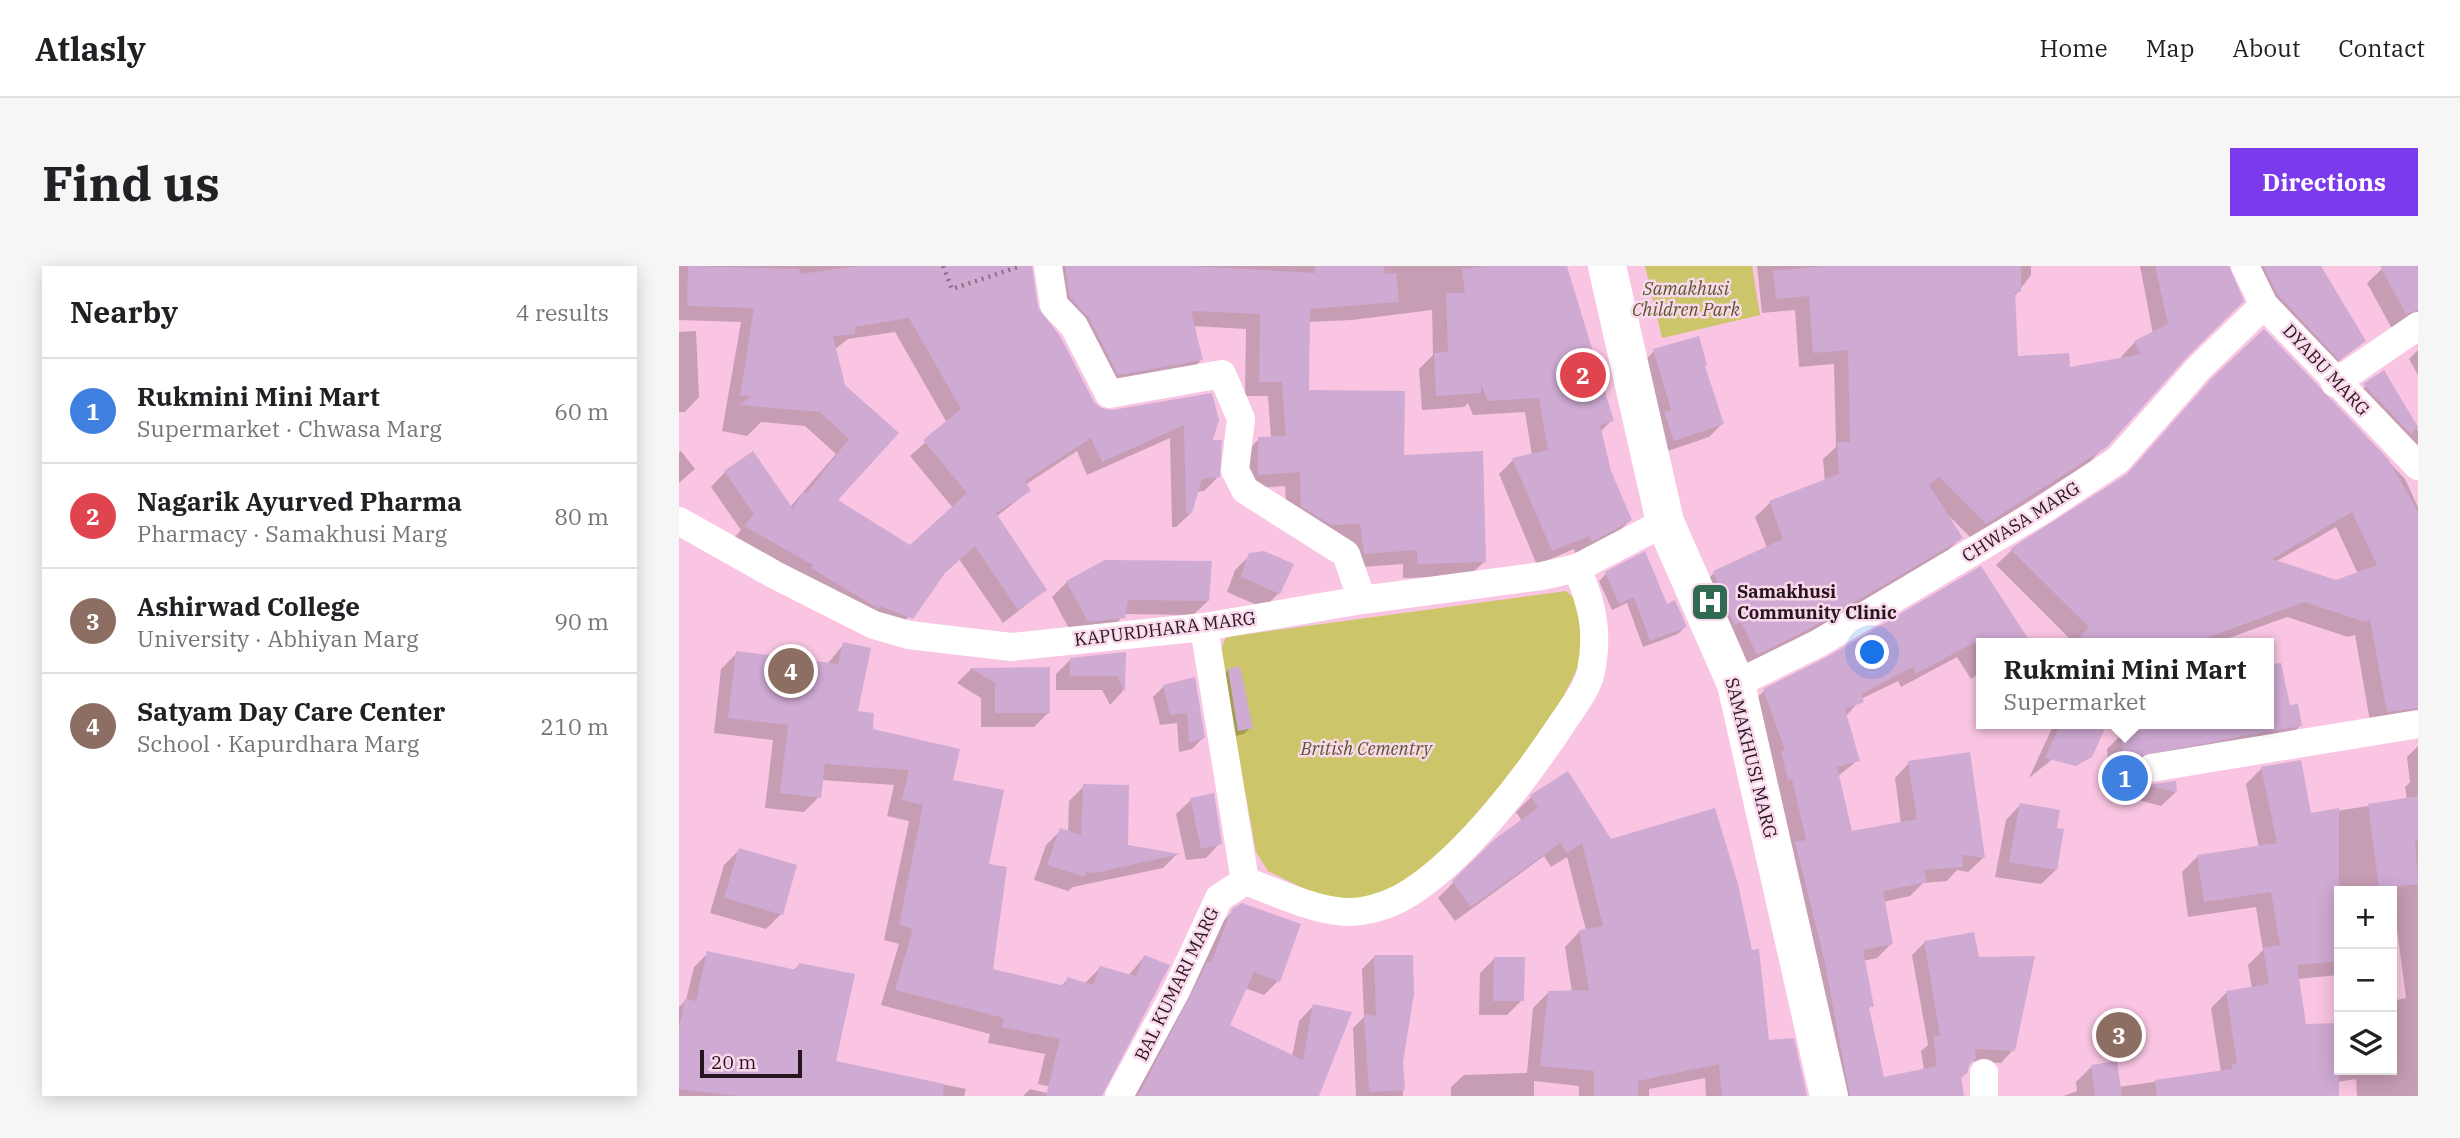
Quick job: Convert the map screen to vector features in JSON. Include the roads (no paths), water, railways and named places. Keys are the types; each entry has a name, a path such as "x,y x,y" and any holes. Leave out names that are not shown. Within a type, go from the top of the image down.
{"main road":[{"name":"SAMAKHUSI MARG","path":"1607,266 1665,522 1735,684 1829,1096"}],"street":[{"path":"1048,266 1054,305 1074,326 1109,394 1223,374 1241,419 1235,470 1245,490 1346,554 1361,600"},
{"name":"DYABU MARG","path":"2245,266 2265,305 2335,383 2418,466"},
{"name":"CHWASA MARG","path":"1735,684 1819,643 2041,511 2118,460 2199,368 2265,305"},
{"path":"2335,383 2418,326"},
{"name":"KAPURDHARA MARG","path":"679,521 874,625 909,635 1011,647 1204,627 1361,600 1542,576 1577,568 1665,522"},
{"path":"1204,627 1245,881 1320,907 1359,912 1385,906 1413,891 1448,861 1494,814 1533,767 1591,674 1595,646 1593,606 1577,568"},
{"path":"2151,768 2418,724"},
{"name":"BAL KUMARI MARG","path":"1122,1095 1177,989 1219,898 1245,881"}],"place":[{"name":"Nagarik Ayurved Pharma","path":"1583,375"},
{"name":"Samakhusi Community Clinic","path":"1710,602"},
{"name":"Satyam Day Care Center","path":"791,671"},
{"name":"Rukmini Mini Mart","path":"2125,778"},
{"name":"Ashirwad College","path":"2119,1035"}],"park label":[{"name":"Samakhusi Children Park","path":"1686,299"},
{"name":"British Cementry","path":"1366,749"}]}
